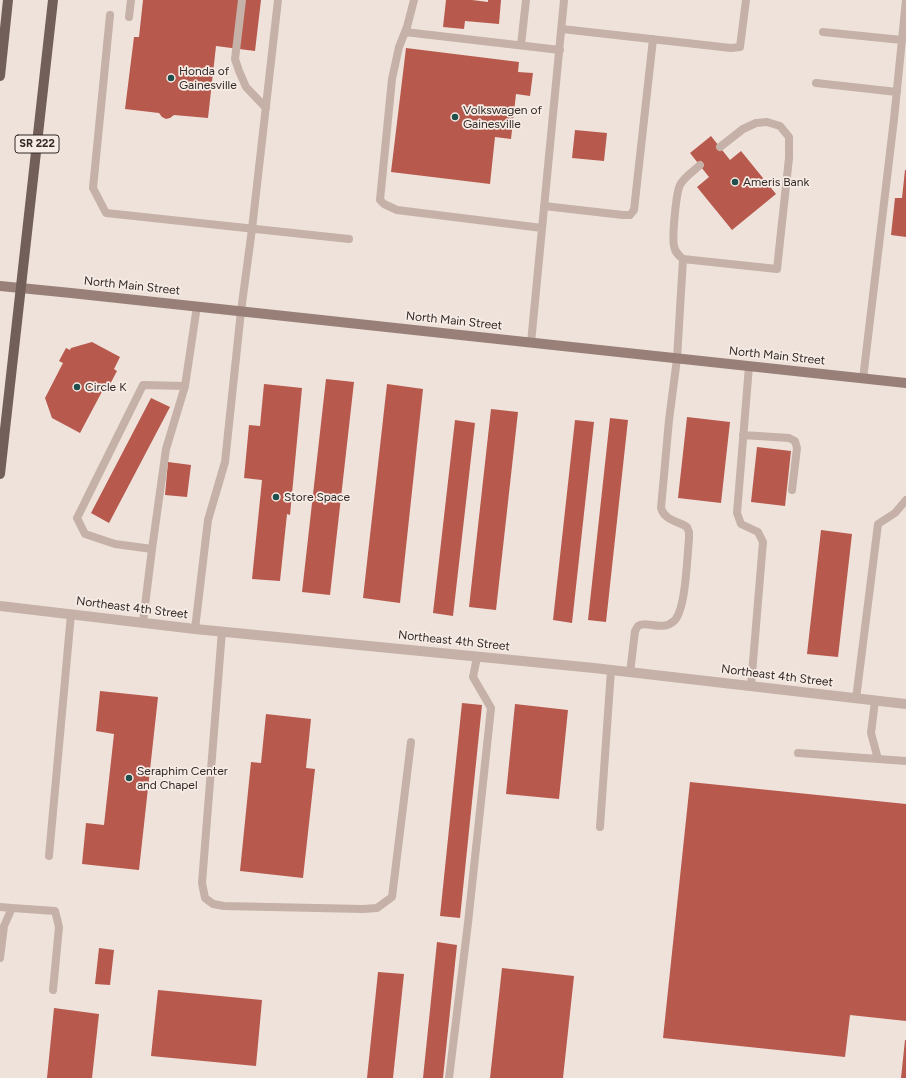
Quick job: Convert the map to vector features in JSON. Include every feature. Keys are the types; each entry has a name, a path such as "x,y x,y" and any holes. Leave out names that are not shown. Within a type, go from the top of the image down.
{"main road":[{"path":"0,76 8,0"},
{"name":"SR 222","path":"0,474 53,0"},
{"name":"North Main Street","path":"0,286 906,383"}],"street":[{"name":"Northeast 4th Street","path":"0,606 195,629 611,670 906,704"}],"lane":[{"path":"129,17 131,0"},
{"path":"242,0 235,59 246,87 266,108"},
{"path":"195,629 208,520 225,462 241,311 252,229 278,0"},
{"path":"414,0 399,47 392,79 380,200 384,204 397,210 542,228"},
{"path":"521,45 526,0"},
{"path":"531,343 564,0"},
{"path":"562,29 731,48 740,47 746,0"},
{"path":"863,379 897,92 906,0"},
{"path":"110,15 93,188 106,213 349,239"},
{"path":"405,32 560,50"},
{"path":"823,32 902,40"},
{"path":"544,206 623,215 630,215 634,210 653,39"},
{"path":"816,84 897,92"},
{"path":"700,165 680,184 677,195 673,238 676,252 683,259 777,269 789,158 789,137 780,126 767,122 756,123 743,129 720,147"},
{"path":"630,673 635,631 639,625 658,627 670,624 675,620 681,608 684,593 689,532 687,527 669,519 664,515 661,508 669,420 677,359 683,259"},
{"path":"143,622 166,449 185,386 197,306"},
{"path":"748,366 737,514 741,524 758,532 762,542 751,686"},
{"path":"152,549 115,544 85,534 78,518 143,385 185,386"},
{"path":"743,435 789,438 795,441 797,448 792,490"},
{"path":"856,699 878,524 895,513 906,500"},
{"path":"49,856 71,614"},
{"path":"222,631 202,883 204,898 213,904 224,906 363,909 377,908 392,897 411,742"},
{"path":"449,1078 469,915 491,708 473,677 477,657"},
{"path":"600,826 611,670"},
{"path":"875,701 871,733 878,759"},
{"path":"798,753 906,762"},
{"path":"0,907 55,910 60,927 53,990"},
{"path":"0,958 4,926 12,908"}],"building":[{"name":"Honda of Gainesville","path":"143,0 261,0 255,51 216,46 208,118 174,115 166,119 159,113 125,109 134,37 139,37"},
{"path":"446,0 472,0 488,2 488,0 501,0 499,24 465,21 464,29 443,27"},
{"name":"Volkswagen of Gainesville","path":"406,48 519,62 518,72 533,73 530,96 516,94 511,139 495,137 490,184 391,172"},
{"path":"575,130 607,133 604,161 572,158"},
{"name":"Ameris Bank","path":"711,136 730,160 741,151 776,194 732,230 697,187 709,177 690,153"},
{"path":"905,170 906,237 891,235 895,198 902,198"},
{"name":"Circle K","path":"92,342 120,357 114,369 117,371 108,388 105,386 80,433 52,418 45,398 63,363 59,361 66,348 70,350 71,348"},
{"path":"326,379 354,382 330,595 302,592"},
{"name":"Store Space","path":"264,384 302,388 290,515 287,514 280,581 252,579 262,480 244,478 249,425 260,426"},
{"path":"387,384 423,389 400,603 363,598"},
{"path":"151,398 170,407 109,523 91,513"},
{"path":"491,409 518,412 496,610 469,607"},
{"path":"687,417 730,422 721,503 678,498"},
{"path":"610,418 628,420 606,622 588,620"},
{"path":"455,420 475,423 453,616 433,613"},
{"path":"575,420 594,422 572,623 553,620"},
{"path":"757,447 791,451 785,506 751,502"},
{"path":"168,462 191,465 187,497 165,495"},
{"path":"821,530 852,534 838,657 807,654"},
{"name":"Seraphim Center and Chapel","path":"100,691 158,697 139,870 82,864 86,823 104,825 114,734 96,731"},
{"path":"462,703 482,705 460,918 440,916"},
{"path":"515,704 568,710 559,799 506,794"},
{"path":"266,714 311,719 306,768 315,769 303,878 240,871 251,762 261,763"},
{"path":"690,782 906,804 906,1021 850,1015 845,1057 663,1038"},
{"path":"437,942 457,945 443,1078 423,1078"},
{"path":"99,948 114,950 110,985 95,984"},
{"path":"502,968 574,976 563,1078 490,1078"},
{"path":"378,972 404,974 393,1078 367,1078"},
{"path":"158,990 262,1000 256,1066 151,1056"},
{"path":"54,1008 99,1014 92,1078 47,1078"},
{"path":"905,1040 906,1078 901,1078"}],"place":[{"name":"Honda of Gainesville","path":"171,78"},
{"name":"Volkswagen of Gainesville","path":"455,117"},
{"name":"Ameris Bank","path":"735,182"},
{"name":"Circle K","path":"77,387"},
{"name":"Store Space","path":"276,497"},
{"name":"Seraphim Center and Chapel","path":"129,778"}]}
